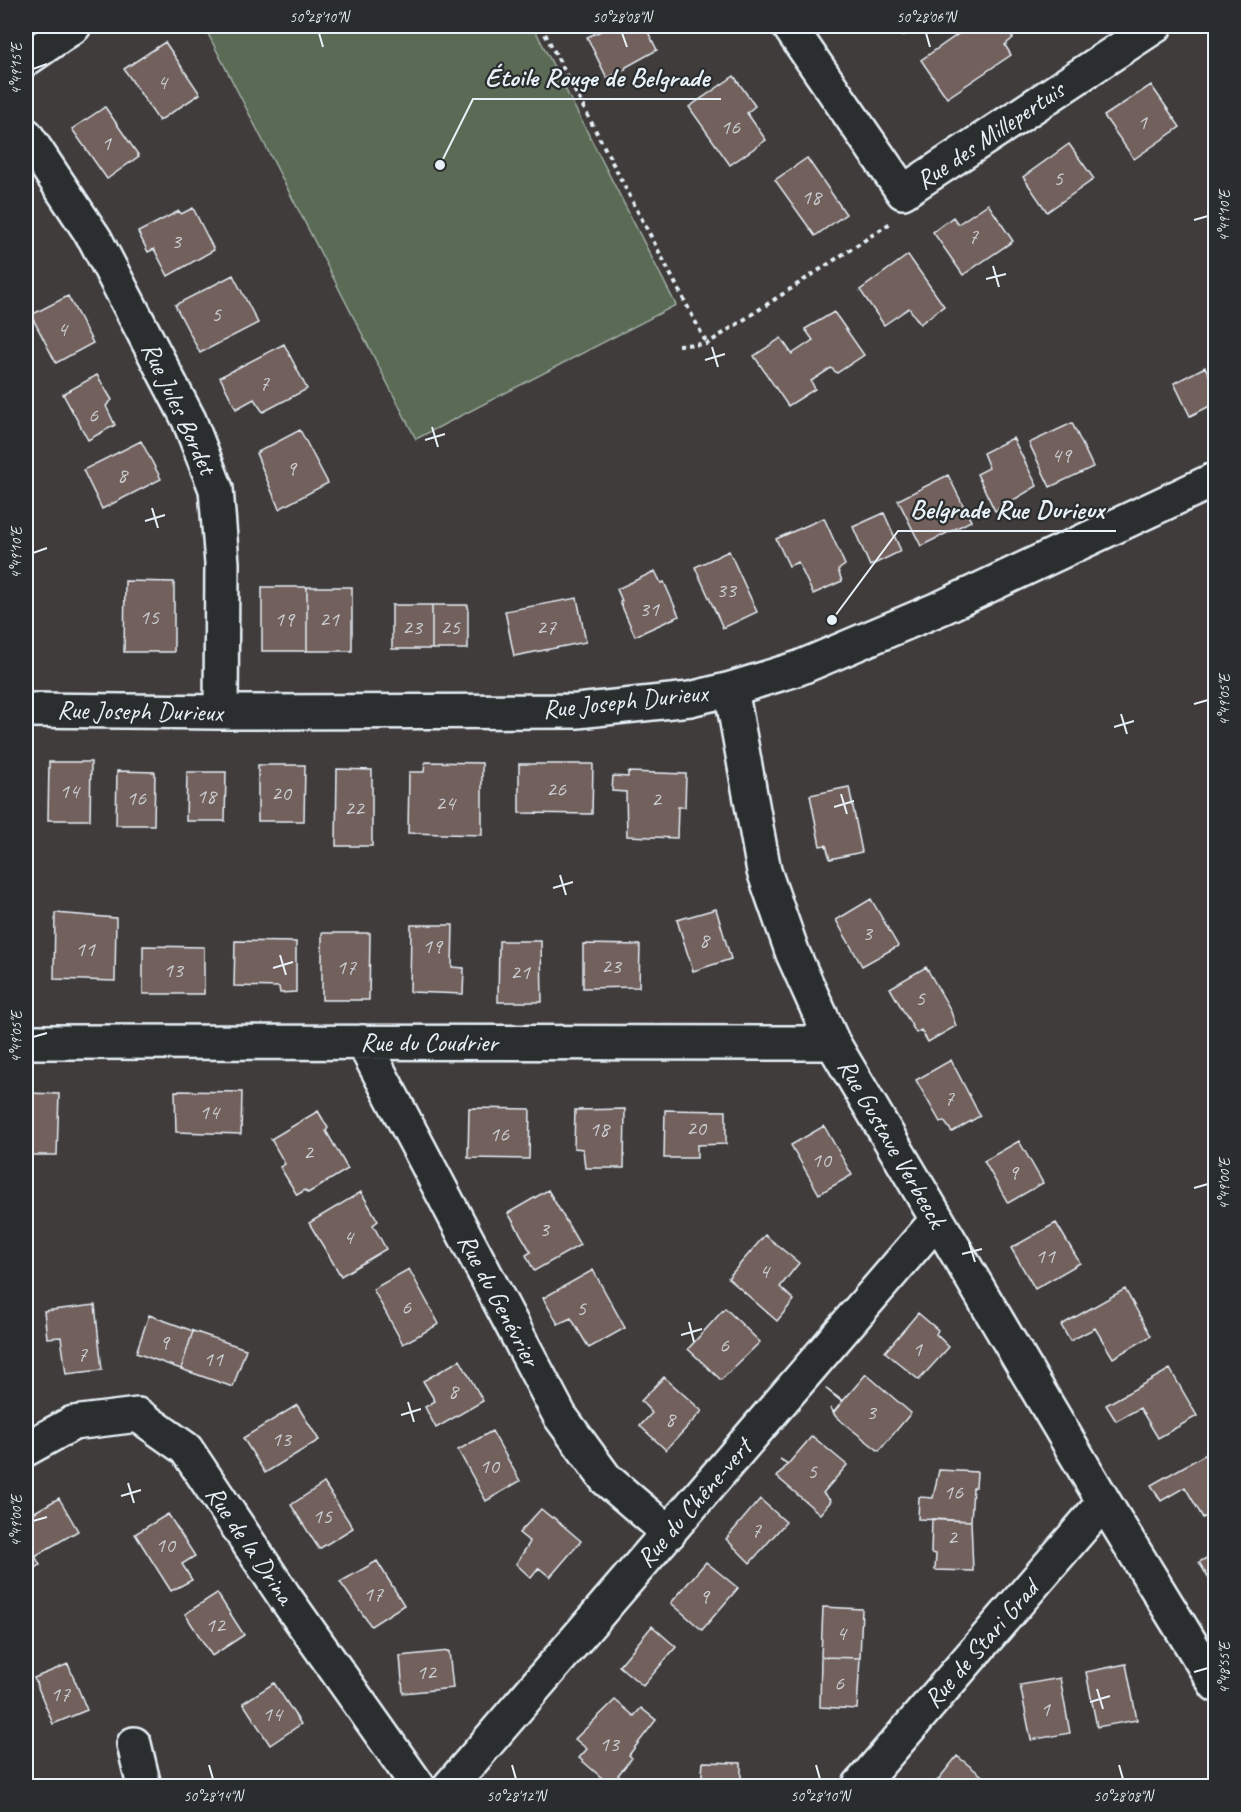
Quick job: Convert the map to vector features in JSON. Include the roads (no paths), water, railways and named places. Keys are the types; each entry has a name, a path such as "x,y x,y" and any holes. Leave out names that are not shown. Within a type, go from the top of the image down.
{"street":[{"path":"26,59 74,26"},
{"name":"Rue des Millepertuis","path":"789,26 903,192 1155,26"},
{"name":"Rue Jules Bordet","path":"26,135 95,239 189,420 216,489 222,563 221,712"},
{"name":"Rue Joseph Durieux","path":"26,710 577,711 690,699 800,668 943,607 1215,478"},
{"name":"Rue Gustave Verbeeck","path":"731,689 764,871 792,954 833,1042 1104,1502 1215,1685"},
{"name":"Rue du Coudrier","path":"26,1042 833,1042"},
{"name":"Rue du Genévrier","path":"363,1042 560,1416 606,1479 669,1533"},
{"name":"Rue du Chêne-vert","path":"450,1786 937,1220"},
{"name":"Rue de la Drina","path":"26,1449 73,1423 138,1415 186,1449 284,1596 418,1786"},
{"name":"Rue de Stari Grad","path":"859,1786 1104,1502"},
{"path":"134,1744 144,1786"}],"place":[{"name":"Étoile Rouge de Belgrade","path":"440,165"},
{"name":"Belgrade Rue Durieux","path":"832,620"}]}
